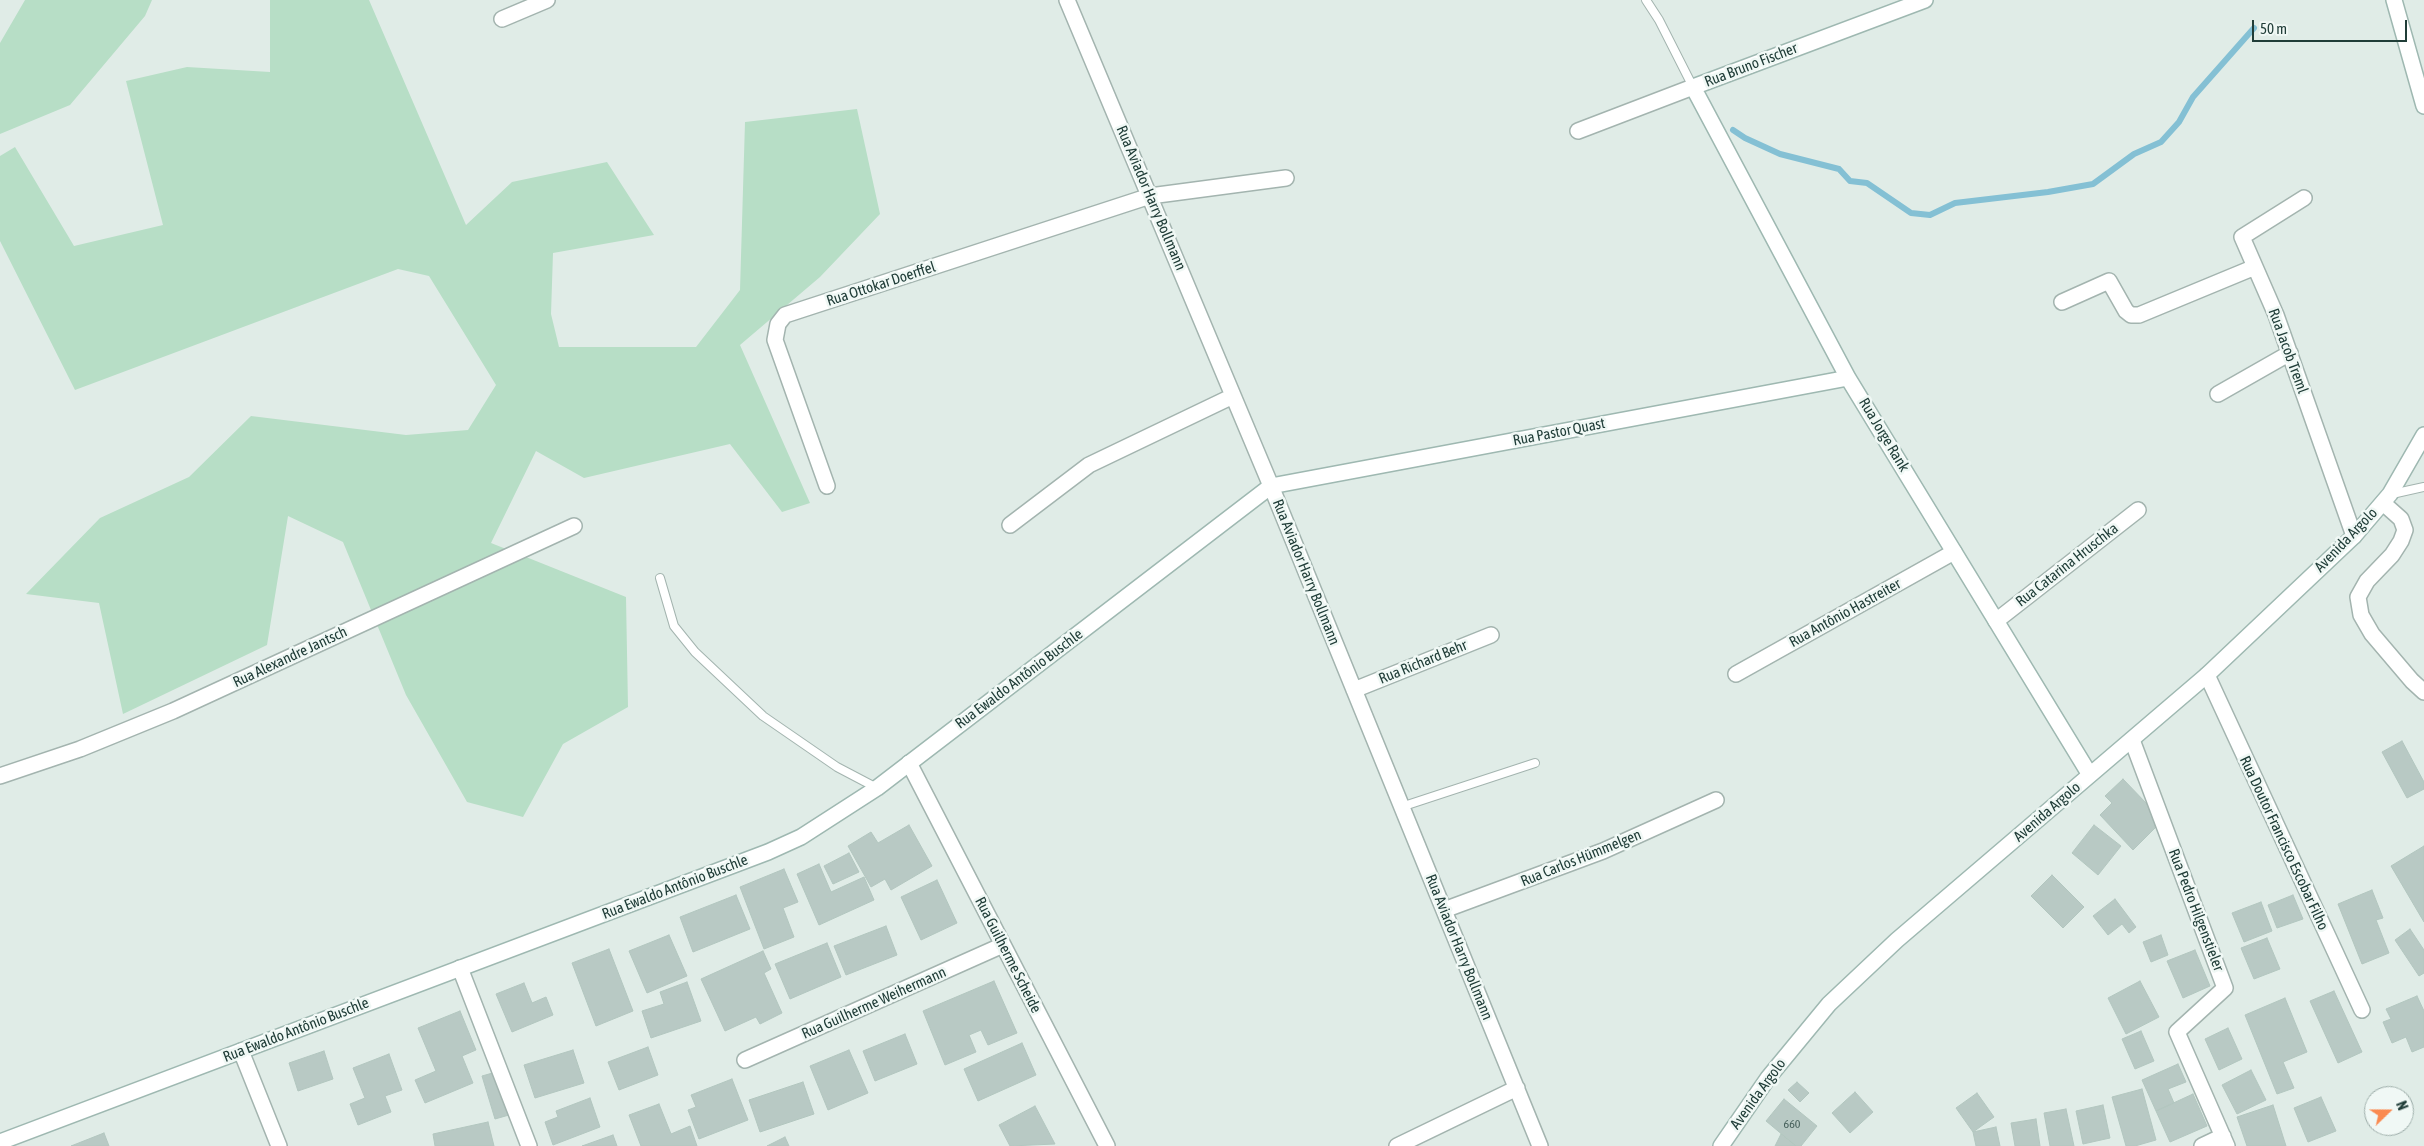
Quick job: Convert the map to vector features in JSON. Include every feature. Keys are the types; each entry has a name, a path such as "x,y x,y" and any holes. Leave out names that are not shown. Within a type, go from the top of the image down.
{"street":[{"path":"502,20 547,0"},
{"name":"Rua Aviador Harry Bollmann","path":"1067,0 1233,396 1540,1146"},
{"name":"Rua Bruno Fischer","path":"1578,131 1922,0"},
{"path":"2394,0 2424,106"},
{"name":"Rua Jorge Rank","path":"1693,87 1848,378 2090,775"},
{"path":"1150,196 1286,178"},
{"name":"Rua Ottokar Doerffel","path":"827,486 775,340 778,324 785,315 1150,196"},
{"name":"Rua Jacob Treml","path":"2304,198 2242,237 2290,353 2354,536"},
{"path":"2062,302 2110,281 2126,311 2131,315 2139,315 2256,267"},
{"path":"2218,394 2290,353"},
{"name":"Rua Pastor Quast","path":"1270,486 1848,378"},
{"path":"1010,525 1089,465 1233,396"},
{"name":"Avenida Argolo","path":"1721,1146 1768,1078 1829,1004 1897,940 2207,675 2354,536 2386,498 2424,434"},
{"name":"Rua Ewaldo Antônio Buschle","path":"0,1142 768,852 807,833 877,788 1270,486"},
{"path":"2386,498 2401,520 2405,530 2401,541 2392,555 2367,581 2358,597 2361,615 2372,634 2412,682 2424,692"},
{"name":"Rua Catarina Hruschka","path":"1996,621 2138,510"},
{"name":"Rua Alexandre Jantsch","path":"0,776 80,749 173,711 574,526"},
{"name":"Rua Antônio Hastreiter","path":"1736,674 1954,552"},
{"name":"Rua Richard Behr","path":"1354,690 1491,635"},
{"name":"Rua Doutor Francisco Escobar Filho","path":"2207,675 2362,1010"},
{"name":"Rua Pedro Hilgenstieler","path":"2132,740 2225,988 2178,1032 2225,1141"},
{"name":"Rua Guilherme Scheide","path":"909,763 1107,1146"},
{"name":"Rua Carlos Hümmelgen","path":"1444,910 1603,851 1716,800"},
{"name":"Rua Guilherme Weihermann","path":"745,1060 1003,945"},
{"path":"460,968 528,1146"},
{"path":"241,1051 279,1146"},
{"path":"1397,1146 1516,1088"},
{"path":"2202,1146 2225,1141"}],"lane":[{"path":"1646,0 1659,20 1693,87"},
{"path":"2386,498 2424,487"},
{"path":"660,578 674,626 695,652 763,716 837,767 877,788"},
{"path":"1402,806 1534,763"}],"green space":[{"path":"25,0 152,0 145,16 70,105 0,134 0,43"},
{"path":"270,0 369,0 466,225 512,182 607,162 654,235 553,253 551,314 559,347 696,347 740,290 745,122 857,109 880,214 820,277 740,345 810,503 782,512 730,444 584,478 536,451 491,543 626,597 628,707 563,744 523,817 467,802 406,695 343,542 288,516 267,645 123,714 99,603 26,594 100,518 189,477 251,416 406,435 468,430 496,385 429,276 398,269 75,390 0,241 0,156 15,147 74,246 163,225 126,81 187,67 270,72"}],"building":[{"path":"2402,741 2424,782 2424,789 2407,798 2382,752"},
{"path":"2123,779 2147,804 2156,827 2133,850 2100,815 2112,803 2105,796"},
{"path":"909,825 932,866 891,890 885,879 871,887 848,846 871,832 878,843"},
{"path":"2094,825 2121,846 2098,875 2072,853"},
{"path":"2424,846 2424,922 2391,866"},
{"path":"849,853 859,872 833,884 824,866"},
{"path":"819,864 831,892 864,877 874,900 819,925 797,874"},
{"path":"784,869 798,902 783,908 794,937 764,949 740,887"},
{"path":"2052,875 2084,907 2063,928 2031,896"},
{"path":"937,880 957,923 921,940 901,897"},
{"path":"2372,890 2383,918 2376,920 2389,953 2362,964 2338,904"},
{"path":"736,895 750,929 693,952 680,917"},
{"path":"2293,895 2303,919 2277,928 2268,905"},
{"path":"2115,899 2136,927 2129,933 2122,924 2108,935 2093,916"},
{"path":"2261,902 2272,931 2244,942 2232,913"},
{"path":"886,926 897,955 846,975 834,946"},
{"path":"2410,929 2424,950 2424,973 2419,976 2395,940"},
{"path":"669,935 687,976 647,993 629,951"},
{"path":"2161,935 2168,955 2151,962 2143,942"},
{"path":"2267,938 2280,969 2254,979 2241,948"},
{"path":"827,943 841,977 790,999 775,964"},
{"path":"609,949 633,1011 596,1026 572,963"},
{"path":"2195,950 2210,986 2183,998 2167,961"},
{"path":"763,951 771,969 764,973 782,1013 760,1024 756,1017 725,1031 701,979"},
{"path":"994,981 1017,1033 988,1045 981,1030 969,1035 976,1052 945,1065 923,1011"},
{"path":"2140,981 2159,1017 2126,1034 2108,998"},
{"path":"687,982 701,1021 651,1038 642,1011 664,1004 660,992"},
{"path":"524,983 532,1003 546,997 553,1015 512,1032 496,994"},
{"path":"2334,991 2362,1052 2338,1063 2310,1001"},
{"path":"2417,996 2424,1011 2424,1047 2412,1052 2406,1037 2392,1043 2383,1022 2391,1019 2386,1009"},
{"path":"2285,998 2307,1052 2283,1062 2294,1088 2277,1094 2245,1015"},
{"path":"460,1011 476,1050 462,1056 473,1083 425,1103 415,1080 436,1071 418,1028"},
{"path":"2228,1028 2242,1059 2219,1070 2205,1039"},
{"path":"2141,1031 2154,1061 2135,1069 2122,1039"},
{"path":"905,1034 917,1064 875,1081 863,1051"},
{"path":"1022,1043 1036,1075 978,1101 964,1069"},
{"path":"648,1047 658,1075 619,1090 608,1062"},
{"path":"573,1050 584,1083 535,1098 524,1065"},
{"path":"849,1050 868,1093 828,1110 810,1066"},
{"path":"324,1051 333,1079 298,1091 289,1063"},
{"path":"389,1054 402,1090 385,1096 391,1112 358,1125 350,1104 365,1098 353,1068"},
{"path":"2178,1064 2186,1082 2168,1089 2174,1103 2156,1111 2142,1080"},
{"path":"2251,1070 2266,1100 2237,1114 2222,1085"},
{"path":"496,1072 509,1115 495,1119 482,1076"},
{"path":"732,1079 748,1120 699,1139 688,1110 696,1107 691,1095"},
{"path":"803,1082 814,1114 760,1132 749,1100"},
{"path":"1797,1082 1809,1093 1800,1102 1788,1090"},
{"path":"2142,1089 2156,1140 2135,1146 2126,1146 2112,1097"},
{"path":"1855,1092 1873,1112 1850,1133 1832,1113"},
{"path":"1977,1093 1994,1117 1973,1132 1956,1108"},
{"path":"2193,1094 2207,1126 2170,1142 2156,1111"},
{"path":"2321,1097 2336,1131 2308,1142 2294,1108"},
{"path":"590,1098 600,1127 553,1145 545,1122 558,1117 556,1111"},
{"path":"1784,1099 1817,1126 1801,1146 1796,1146 1766,1121"},
{"path":"659,1104 671,1134 690,1126 697,1146 641,1146 629,1115"},
{"path":"2103,1105 2110,1138 2083,1144 2076,1111"},
{"path":"2273,1105 2286,1146 2247,1146 2237,1117"},
{"path":"1035,1106 1055,1144 1010,1146 999,1125"},
{"path":"2066,1109 2074,1146 2050,1146 2044,1113"},
{"path":"2036,1119 2040,1146 2015,1146 2011,1123"},
{"path":"488,1122 494,1146 435,1146 433,1134"},
{"path":"1996,1127 2000,1146 1976,1146 1973,1132"},
{"path":"104,1133 109,1146 71,1146"},
{"path":"1781,1134 1796,1146 1775,1146"},
{"path":"613,1135 617,1146 582,1146"},
{"path":"785,1137 789,1146 767,1146"}],"waterway":[{"path":"1733,130 1745,138 1780,154 1839,169 1850,181 1867,183 1911,213 1930,215 1955,203 2048,192 2093,184 2134,154 2161,142 2179,122 2193,97 2254,28"}]}
